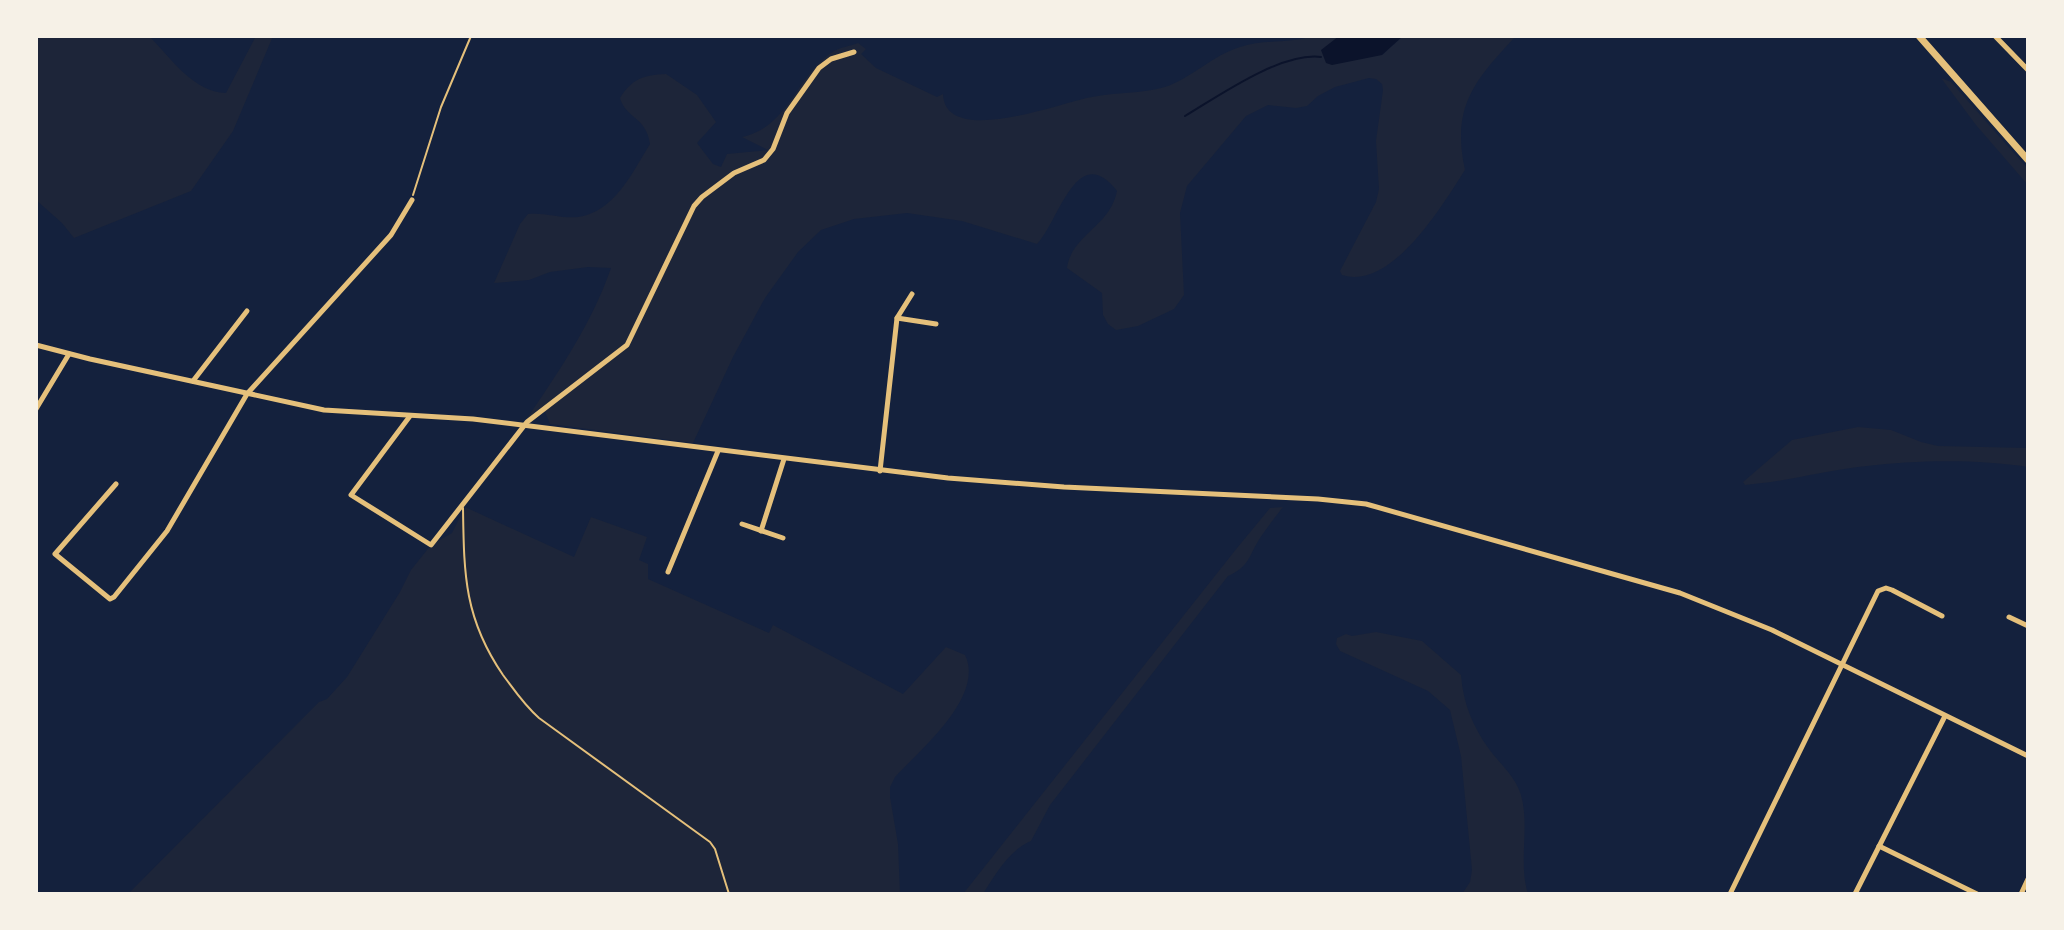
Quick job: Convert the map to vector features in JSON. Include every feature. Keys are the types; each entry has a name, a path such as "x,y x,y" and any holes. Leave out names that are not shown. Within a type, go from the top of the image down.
{"main road":[{"path":"1919,36 2028,160"}],"street":[{"path":"1995,36 2028,70"},
{"path":"410,415 351,495 431,545 524,426 627,345 694,206 734,173 764,160 773,149 787,113 819,68 831,59 854,52"},
{"path":"116,484 55,554 110,599 167,531 247,394 391,235 412,200"},
{"path":"880,471 897,318 912,294"},
{"path":"193,381 247,311"},
{"path":"897,318 936,324"},
{"path":"36,345 324,410 524,426 880,471 1050,486 1366,504 1680,593 1772,630 2026,753"},
{"path":"36,409 69,354"},
{"path":"668,572 718,451"},
{"path":"761,531 784,459"},
{"path":"742,524 783,538"},
{"path":"1730,894 1878,591 1886,588 1892,590 1942,616"},
{"path":"2009,617 2028,626"},
{"path":"1855,894 1945,716"},
{"path":"1879,846 1977,894"},
{"path":"2021,894 2028,879"}],"lane":[{"path":"462,507 464,569 474,621 496,664 524,705 710,842 729,894"}],"path":[{"path":"412,200 441,107 471,36"}],"shaded area":[{"path":"36,36 149,36 193,80 203,87 226,93 256,36 273,36 233,131 191,191 74,238 36,200"},
{"path":"1313,36 1339,36 1336,39 1382,55 1403,36 1516,36 1478,81 1464,111 1461,148 1465,170 1414,241 1379,270 1361,276 1342,275 1340,271 1376,202 1379,189 1376,141 1383,90 1382,84 1369,78 1335,87 1307,106 1268,105 1246,116 1187,186 1180,213 1184,295 1174,309 1138,326 1116,330 1108,324 1103,315 1102,293 1067,268 1070,256 1107,213 1117,191 1103,177 1091,174 1080,179 1070,190 1037,244 962,221 907,213 854,219 821,230 798,252 765,298 733,357 693,443 550,424 543,407 526,420 584,328 611,268 588,267 550,272 529,280 494,283 520,224 528,214 578,217 591,214 613,199 630,178 650,144 644,128 620,98 639,79 666,74 697,95 716,122 697,143 713,164 721,167 727,154 768,150 742,137 772,122 821,61 837,50 858,43 866,49 861,54 876,68 937,97 943,94 949,110 963,118 984,120 1008,118 1092,97 1165,87 1240,47"},
{"path":"1339,36 1403,36 1382,55 1332,65 1326,63 1321,50"},
{"path":"1941,78 1951,82 2028,169 2028,185 1976,125"},
{"path":"1858,427 1891,430 1938,446 2028,448 2028,467 1948,461 1906,462 1745,485 1743,482 1792,440"},
{"path":"465,507 574,557 591,517 647,537 639,560 648,564 648,579 769,633 773,625 903,694 946,647 965,655 969,671 958,704 934,737 895,777 890,787 898,844 900,894 128,894 347,677 411,570 431,545 452,533"},
{"path":"1283,507 1245,565 1228,576 1050,805 1031,841 1009,857 983,894 963,894 1270,508"},
{"path":"1376,632 1422,641 1461,675 1464,695 1478,732 1511,776 1521,795 1528,894 1462,894 1470,882 1472,870 1461,756 1450,710 1428,691 1340,651 1336,644 1337,638 1346,634"}],"waterway":[{"path":"1185,116 1270,68 1305,57 1321,57"}]}
